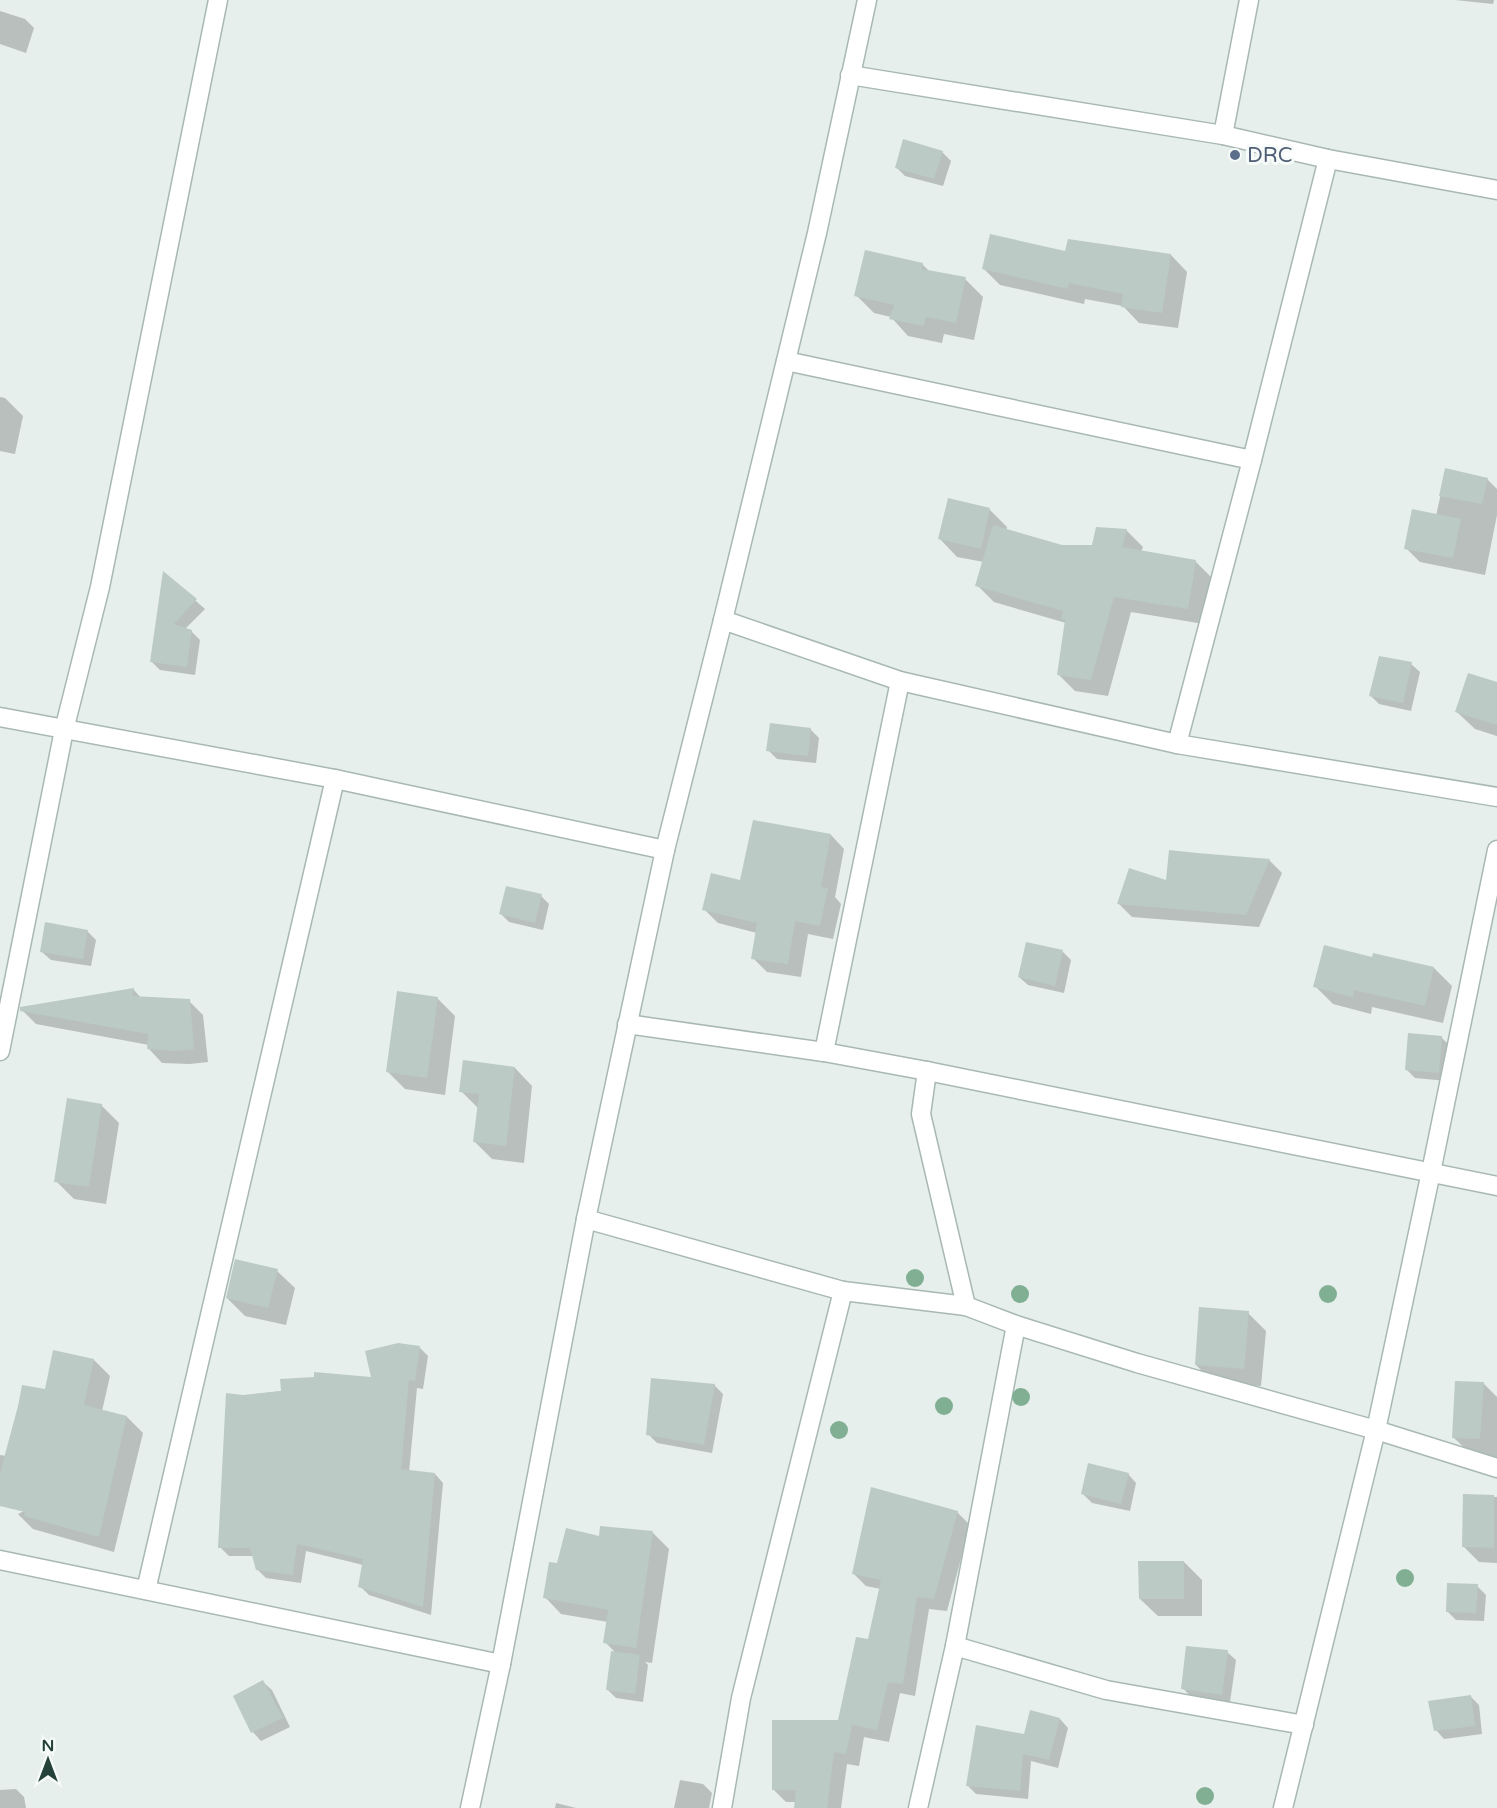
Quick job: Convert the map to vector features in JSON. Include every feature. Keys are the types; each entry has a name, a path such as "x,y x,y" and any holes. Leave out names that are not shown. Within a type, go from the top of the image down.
{"street":[{"path":"0,1051 64,730 100,586 218,0"},
{"path":"470,1808 501,1664 586,1219 665,850 817,233 867,0"},
{"path":"1223,135 1249,0"},
{"path":"850,75 1223,135 1328,159 1497,190"},
{"path":"1177,744 1328,159"},
{"path":"786,361 1252,460"},
{"path":"723,620 900,681 1177,744 1497,797"},
{"path":"824,1052 900,681"},
{"path":"0,717 335,779 665,850"},
{"path":"147,1590 335,779"},
{"path":"1283,1808 1376,1430 1497,850"},
{"path":"627,1024 824,1052 927,1071 1497,1186"},
{"path":"927,1071 921,1114 966,1306"},
{"path":"586,1219 843,1291 966,1306 1016,1325 1137,1363 1376,1430 1497,1468"},
{"path":"722,1808 741,1698 843,1291"},
{"path":"918,1808 955,1646 1016,1325"},
{"path":"0,1560 501,1664"},
{"path":"955,1646 1106,1690 1304,1725"}],"building":[{"path":"903,139 943,151 934,179 895,168"},
{"path":"990,234 1065,251 1068,239 1171,254 1162,313 1121,307 1123,294 1069,283 1068,289 982,269"},
{"path":"865,250 923,263 922,269 966,277 956,323 926,317 924,326 889,319 894,305 854,296"},
{"path":"1445,468 1488,478 1482,504 1439,496"},
{"path":"948,498 990,508 981,549 938,539"},
{"path":"1412,509 1461,519 1453,558 1404,549"},
{"path":"993,525 1062,545 1092,545 1096,527 1127,529 1122,547 1196,560 1188,609 1114,597 1091,680 1057,675 1065,620 1061,619 1063,611 975,586"},
{"path":"163,571 197,599 174,624 192,630 187,667 150,662"},
{"path":"1379,656 1412,662 1403,703 1369,696"},
{"path":"1468,673 1497,682 1497,725 1455,712"},
{"path":"770,723 811,728 808,756 766,751"},
{"path":"753,820 831,834 821,887 828,888 820,926 795,921 788,964 751,959 757,923 702,910 711,873 740,880"},
{"path":"1169,850 1270,859 1246,915 1117,904 1129,868 1166,880"},
{"path":"506,886 542,894 535,923 499,914"},
{"path":"45,922 88,930 83,959 40,952"},
{"path":"1026,942 1063,950 1055,986 1018,977"},
{"path":"1324,945 1372,957 1373,953 1434,967 1425,1006 1354,990 1353,997 1313,987"},
{"path":"134,988 132,996 190,999 194,1049 175,1051 147,1049 148,1034 20,1011 20,1007"},
{"path":"397,991 438,997 427,1078 386,1072"},
{"path":"1408,1033 1442,1036 1439,1073 1405,1070"},
{"path":"463,1060 515,1067 506,1146 473,1142 479,1094 459,1092"},
{"path":"67,1098 102,1104 89,1187 54,1182"},
{"path":"235,1259 278,1269 268,1308 226,1298"},
{"path":"1199,1307 1249,1311 1244,1369 1195,1365"},
{"path":"398,1343 420,1346 415,1381 409,1380 401,1469 435,1473 423,1607 358,1587 363,1559 297,1544 293,1575 256,1570 250,1548 218,1548 226,1393 243,1395 281,1391 280,1379 314,1377 314,1372 371,1377 365,1351"},
{"path":"53,1350 94,1359 84,1405 127,1416 99,1537 24,1516 25,1512 0,1506 0,1473 22,1385 45,1389"},
{"path":"651,1378 715,1384 704,1445 646,1435"},
{"path":"1455,1381 1484,1382 1480,1439 1452,1438"},
{"path":"1088,1463 1129,1473 1121,1504 1081,1494"},
{"path":"871,1487 958,1511 934,1599 917,1597 903,1684 888,1682 877,1730 852,1725 846,1754 834,1752 827,1808 794,1808 796,1790 772,1790 772,1720 838,1720 856,1637 868,1639 881,1580 852,1574"},
{"path":"1463,1494 1494,1495 1494,1548 1462,1547"},
{"path":"600,1526 653,1531 636,1648 603,1643 608,1610 543,1598 549,1562 557,1563 566,1528 599,1536"},
{"path":"1138,1561 1184,1561 1184,1599 1139,1599"},
{"path":"1447,1583 1478,1584 1476,1613 1446,1612"},
{"path":"1186,1646 1228,1650 1222,1695 1181,1689"},
{"path":"611,1651 640,1655 635,1694 606,1690"},
{"path":"263,1680 283,1718 251,1733 233,1696"},
{"path":"1471,1695 1475,1726 1434,1731 1428,1701"},
{"path":"1030,1710 1060,1718 1049,1760 1023,1754 1020,1791 966,1786 976,1725 1024,1734"}],"place":[{"name":"DRC","path":"1235,155"}]}
